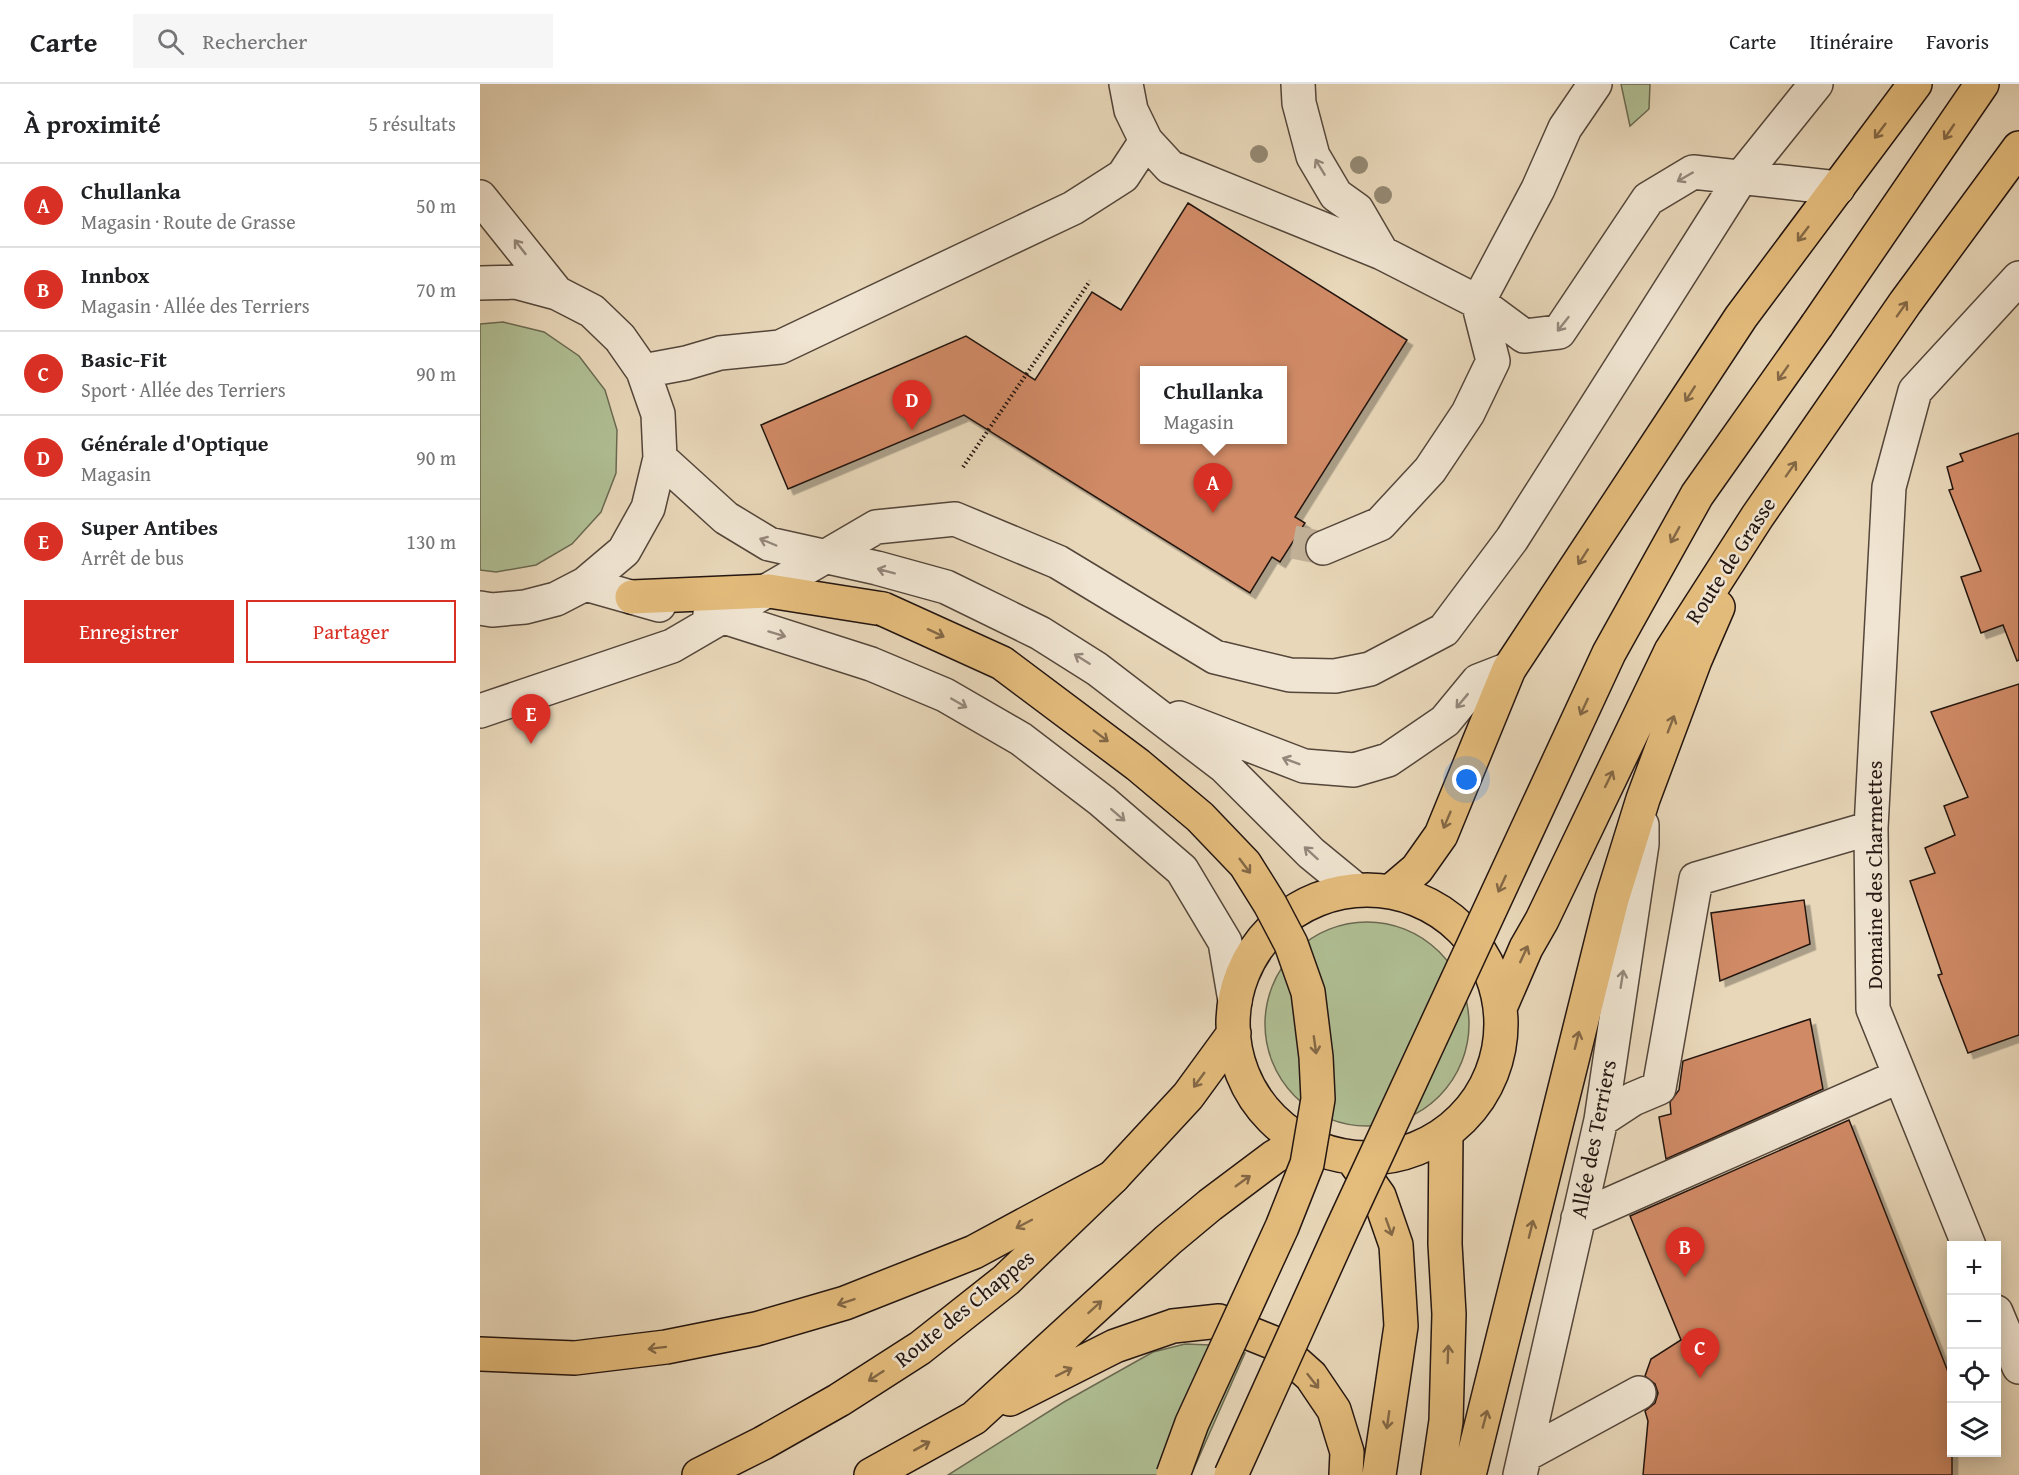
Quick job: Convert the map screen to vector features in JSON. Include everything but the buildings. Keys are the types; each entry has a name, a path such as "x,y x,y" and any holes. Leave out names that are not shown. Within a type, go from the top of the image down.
{"main road":[{"path":"1390,892 1417,869 1441,835 1509,669 1741,317 1915,84"},
{"path":"1231,1475 1342,1229 1609,653 1697,495 1982,84"},
{"name":"Route de Grasse","path":"1500,1008 1526,948 1542,920 1671,651 1757,517 1905,303 2019,148"},
{"path":"1469,1475 1612,899 1643,799 1695,660 1757,517"},
{"path":"632,597 769,591 883,609 1002,663 1138,765 1200,817 1245,864 1270,904 1291,944 1308,992 1316,1057 1318,1099 1307,1164 1282,1227 1192,1423 1173,1475"},
{"path":"1356,890 1390,892 1417,900 1443,913 1464,931 1485,962 1493,979 1500,1008 1501,1036 1496,1065 1484,1092 1467,1115 1446,1134 1410,1152 1371,1159 1352,1158 1317,1149 1301,1141 1275,1122 1254,1095 1240,1066 1234,1017 1244,973 1253,956 1277,925 1300,908 1327,896 1356,890"},
{"name":"Route des Chappes","path":"699,1475 763,1443 839,1400 920,1348 1006,1280 1113,1177 1188,1096 1234,1017"},
{"path":"1438,1475 1446,1421 1449,1314 1445,1244 1446,1134"},
{"path":"974,1418 1168,1240 1274,1157 1301,1141"},
{"path":"1352,1158 1378,1196 1396,1245 1401,1326 1379,1475"},
{"path":"480,1354 575,1358 666,1347 756,1329 845,1303 974,1252 1113,1177"},
{"path":"871,1475 974,1418 1116,1346 1173,1326 1219,1320 1274,1343 1311,1376 1334,1410 1347,1452 1347,1475"}],"street":[{"path":"1126,84 1131,110 1146,141 1170,167 1382,253 1478,302 1524,336 1558,332 1648,199 1693,171 1838,188"},
{"path":"1298,84 1299,103 1314,156 1336,195 1357,210 1382,253"},
{"path":"1323,548 1380,524 1430,470 1468,413 1493,361 1478,302 1538,189 1565,128 1596,84"},
{"path":"480,711 672,646 876,527 955,519 1058,562 1215,657 1290,675 1335,676 1370,669 1444,630 1458,612 1512,539 1742,176 1816,84"},
{"path":"643,371 686,363 720,353 780,347 1073,208 1122,176 1146,141"},
{"path":"480,197 556,293"},
{"name":"Domaine des Charmettes","path":"1967,1241 1873,1009 1871,828 1889,487 1915,391 2019,278"},
{"path":"480,283 516,282 556,293 592,311 620,338 643,371 658,414 660,458 648,507 624,551 585,584 556,599 525,607 492,610 480,608"},
{"path":"660,458 726,518 769,544 946,587 1040,633 1097,669 1225,767 1311,853 1356,890"},
{"path":"585,584 665,607 721,616 871,664 945,695 1021,739 1102,801 1182,870 1225,942 1234,1017"},
{"path":"1146,706 1304,766 1354,770 1388,760 1445,722 1478,681 1509,669"},
{"name":"Allée des Terriers","path":"1522,1465 1601,1120 1642,844 1643,799"},
{"path":"1601,1120 1633,1099 1659,1088 1696,879 1871,828"},
{"path":"1578,1218 1900,1076"},
{"path":"2001,1324 2019,1367"},
{"path":"1522,1465 1639,1393"}],"path":[{"path":"963,467 1090,281"}],"green space":[{"path":"1621,84 1650,84 1649,109 1630,126"},
{"path":"503,322 544,332 579,356 605,390 617,430 616,473 601,512 572,544 536,565 496,572 480,570 480,324"},
{"path":"1367,922 1387,924 1406,930 1439,952 1461,985 1467,1004 1469,1024 1467,1044 1461,1063 1439,1096 1406,1118 1387,1124 1367,1126 1347,1124 1328,1118 1295,1096 1273,1063 1267,1044 1265,1024 1267,1004 1273,985 1295,952 1328,930 1347,924"},
{"path":"1185,1344 1211,1345 1245,1353 1191,1475 948,1475 1064,1402 1153,1352"}],"tunnel":[{"path":"1293,542 1323,548"}],"place":[{"name":"Générale d'Optique","path":"912,430"},
{"name":"Chullanka","path":"1213,513"},
{"name":"Super Antibes","path":"531,744"},
{"name":"Innbox","path":"1685,1277"},
{"name":"Basic-Fit","path":"1700,1378"}]}
